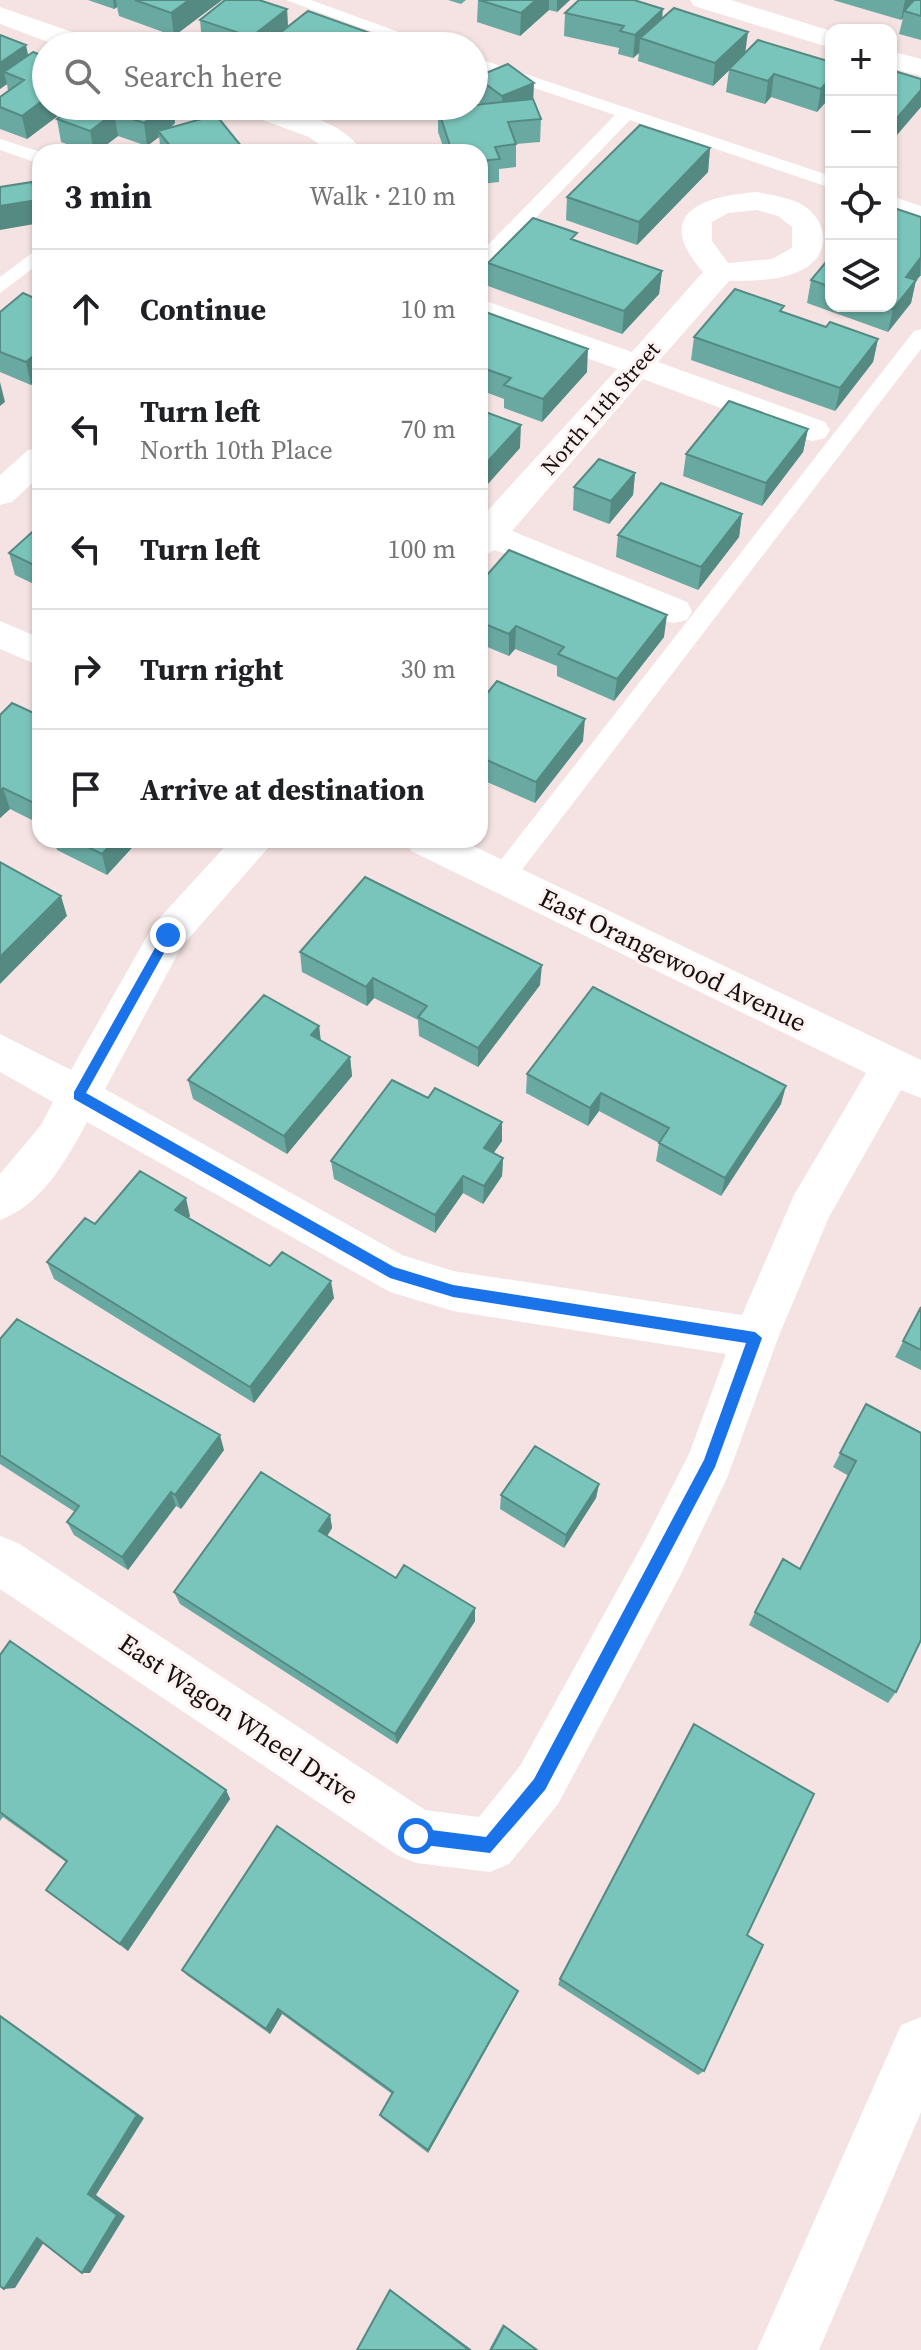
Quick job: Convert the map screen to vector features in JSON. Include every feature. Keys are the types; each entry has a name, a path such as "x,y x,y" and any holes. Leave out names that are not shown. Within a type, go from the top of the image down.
{"street":[{"path":"703,0 825,38"},
{"path":"0,15 47,32"},
{"path":"897,61 921,68"},
{"path":"289,120 319,131 338,144"},
{"name":"North 11th Street","path":"488,531 720,272"},
{"path":"488,311 813,430"},
{"path":"0,494 32,465"},
{"path":"488,539 674,611"},
{"path":"0,634 32,649"},
{"path":"0,1201 24,1180 56,1138 168,935 248,848"},
{"name":"East Orangewood Avenue","path":"442,848 907,1073"},
{"path":"0,1051 390,1272 453,1291 755,1338 810,1209 907,1073"},
{"name":"East Wagon Wheel Drive","path":"0,1560 416,1836 490,1845 539,1785 663,1557 710,1462 755,1338"},
{"path":"788,2350 921,2045"}],"lane":[{"path":"294,0 387,32"},
{"path":"488,67 825,180"},
{"path":"488,256 626,114"},
{"path":"0,144 32,155"},
{"path":"897,204 921,212"},
{"path":"0,287 32,260"},
{"path":"502,877 921,335"}],"building":[{"path":"135,0 189,0 171,13"},
{"path":"225,0 259,0 287,9 257,32 236,32 200,20"},
{"path":"479,0 536,0 521,13"},
{"path":"579,0 634,0 663,9 635,35 620,31 624,26 565,13"},
{"path":"914,0 921,0 921,16 904,11"},
{"path":"674,8 748,32 715,63 640,38"},
{"path":"308,11 367,32 281,32"},
{"path":"0,35 26,45 0,63"},
{"path":"758,40 825,60 825,84 821,89 774,74 768,81 729,69"},
{"path":"32,53 32,108 22,116 0,107 0,97 24,80 4,72"},
{"path":"508,64 534,83 502,96 488,86 488,72"},
{"path":"897,72 921,79 921,90 897,118"},
{"path":"533,99 541,119 508,122 516,144 495,147 500,159 488,160 488,144 449,144 442,120 488,120 488,104"},
{"path":"60,120 105,120 90,131"},
{"path":"198,120 220,120 240,144 169,144 158,131"},
{"path":"640,125 710,148 639,222 567,197"},
{"path":"32,182 32,201 0,206 0,187"},
{"path":"897,209 921,217 921,257 906,277 916,280 897,304"},
{"path":"533,218 577,233 571,239 662,271 624,311 488,263"},
{"path":"825,263 825,285 811,280"},
{"path":"735,289 784,306 780,311 826,327 830,322 878,339 840,388 694,337"},
{"path":"23,293 32,297 32,357 26,362 0,352 0,312"},
{"path":"488,313 588,349 543,399 504,385 511,378 488,370"},
{"path":"729,401 808,429 766,483 686,454"},
{"path":"488,413 521,425 488,461"},
{"path":"599,459 635,473 611,501 574,487"},
{"path":"661,483 742,514 701,567 618,535"},
{"path":"32,532 32,564 9,553"},
{"path":"509,550 667,615 617,679 558,654 564,647 516,626 509,634 488,625 488,574"},
{"path":"497,681 585,719 536,782 488,761 488,692"},
{"path":"12,703 32,712 32,802 3,788 0,791 0,715"},
{"path":"90,848 108,848 102,854"},
{"path":"0,862 61,896 0,957"},
{"path":"365,877 542,965 478,1048 418,1017 427,1006 373,978 366,987 300,952"},
{"path":"593,987 786,1086 725,1178 659,1143 669,1128 601,1093 590,1108 527,1074"},
{"path":"264,995 319,1026 311,1035 350,1057 284,1136 188,1080"},
{"path":"392,1080 428,1098 435,1088 502,1122 484,1148 503,1158 484,1186 463,1176 435,1215 331,1161"},
{"path":"140,1171 186,1198 175,1210 270,1266 282,1252 331,1281 250,1387 47,1262 85,1218 95,1224"},
{"path":"921,1307 921,1350 903,1341"},
{"path":"17,1319 220,1435 175,1495 171,1492 122,1557 67,1522 79,1506 0,1455 0,1339"},
{"path":"866,1404 921,1433 921,1640 896,1692 755,1612 783,1559 800,1569 856,1461 840,1453"},
{"path":"535,1446 599,1484 566,1535 501,1495"},
{"path":"261,1472 330,1515 319,1531 396,1578 404,1565 475,1608 395,1734 174,1592"},
{"path":"10,1641 226,1790 120,1944 46,1890 67,1861 0,1812 0,1655"},
{"path":"694,1724 814,1794 747,1935 763,1945 704,2071 560,1979"},
{"path":"277,1826 518,1991 428,2150 380,2115 393,2092 278,2009 266,2029 182,1970"},
{"path":"0,2016 137,2115 88,2194 117,2215 82,2273 37,2238 4,2289 0,2286"},
{"path":"390,2290 469,2350 357,2350"},
{"path":"504,2326 537,2350 491,2350"}],"route":[{"path":"168,935 79,1095 390,1272 453,1291 755,1338 710,1462 663,1557 539,1785 490,1845 416,1836"}]}
